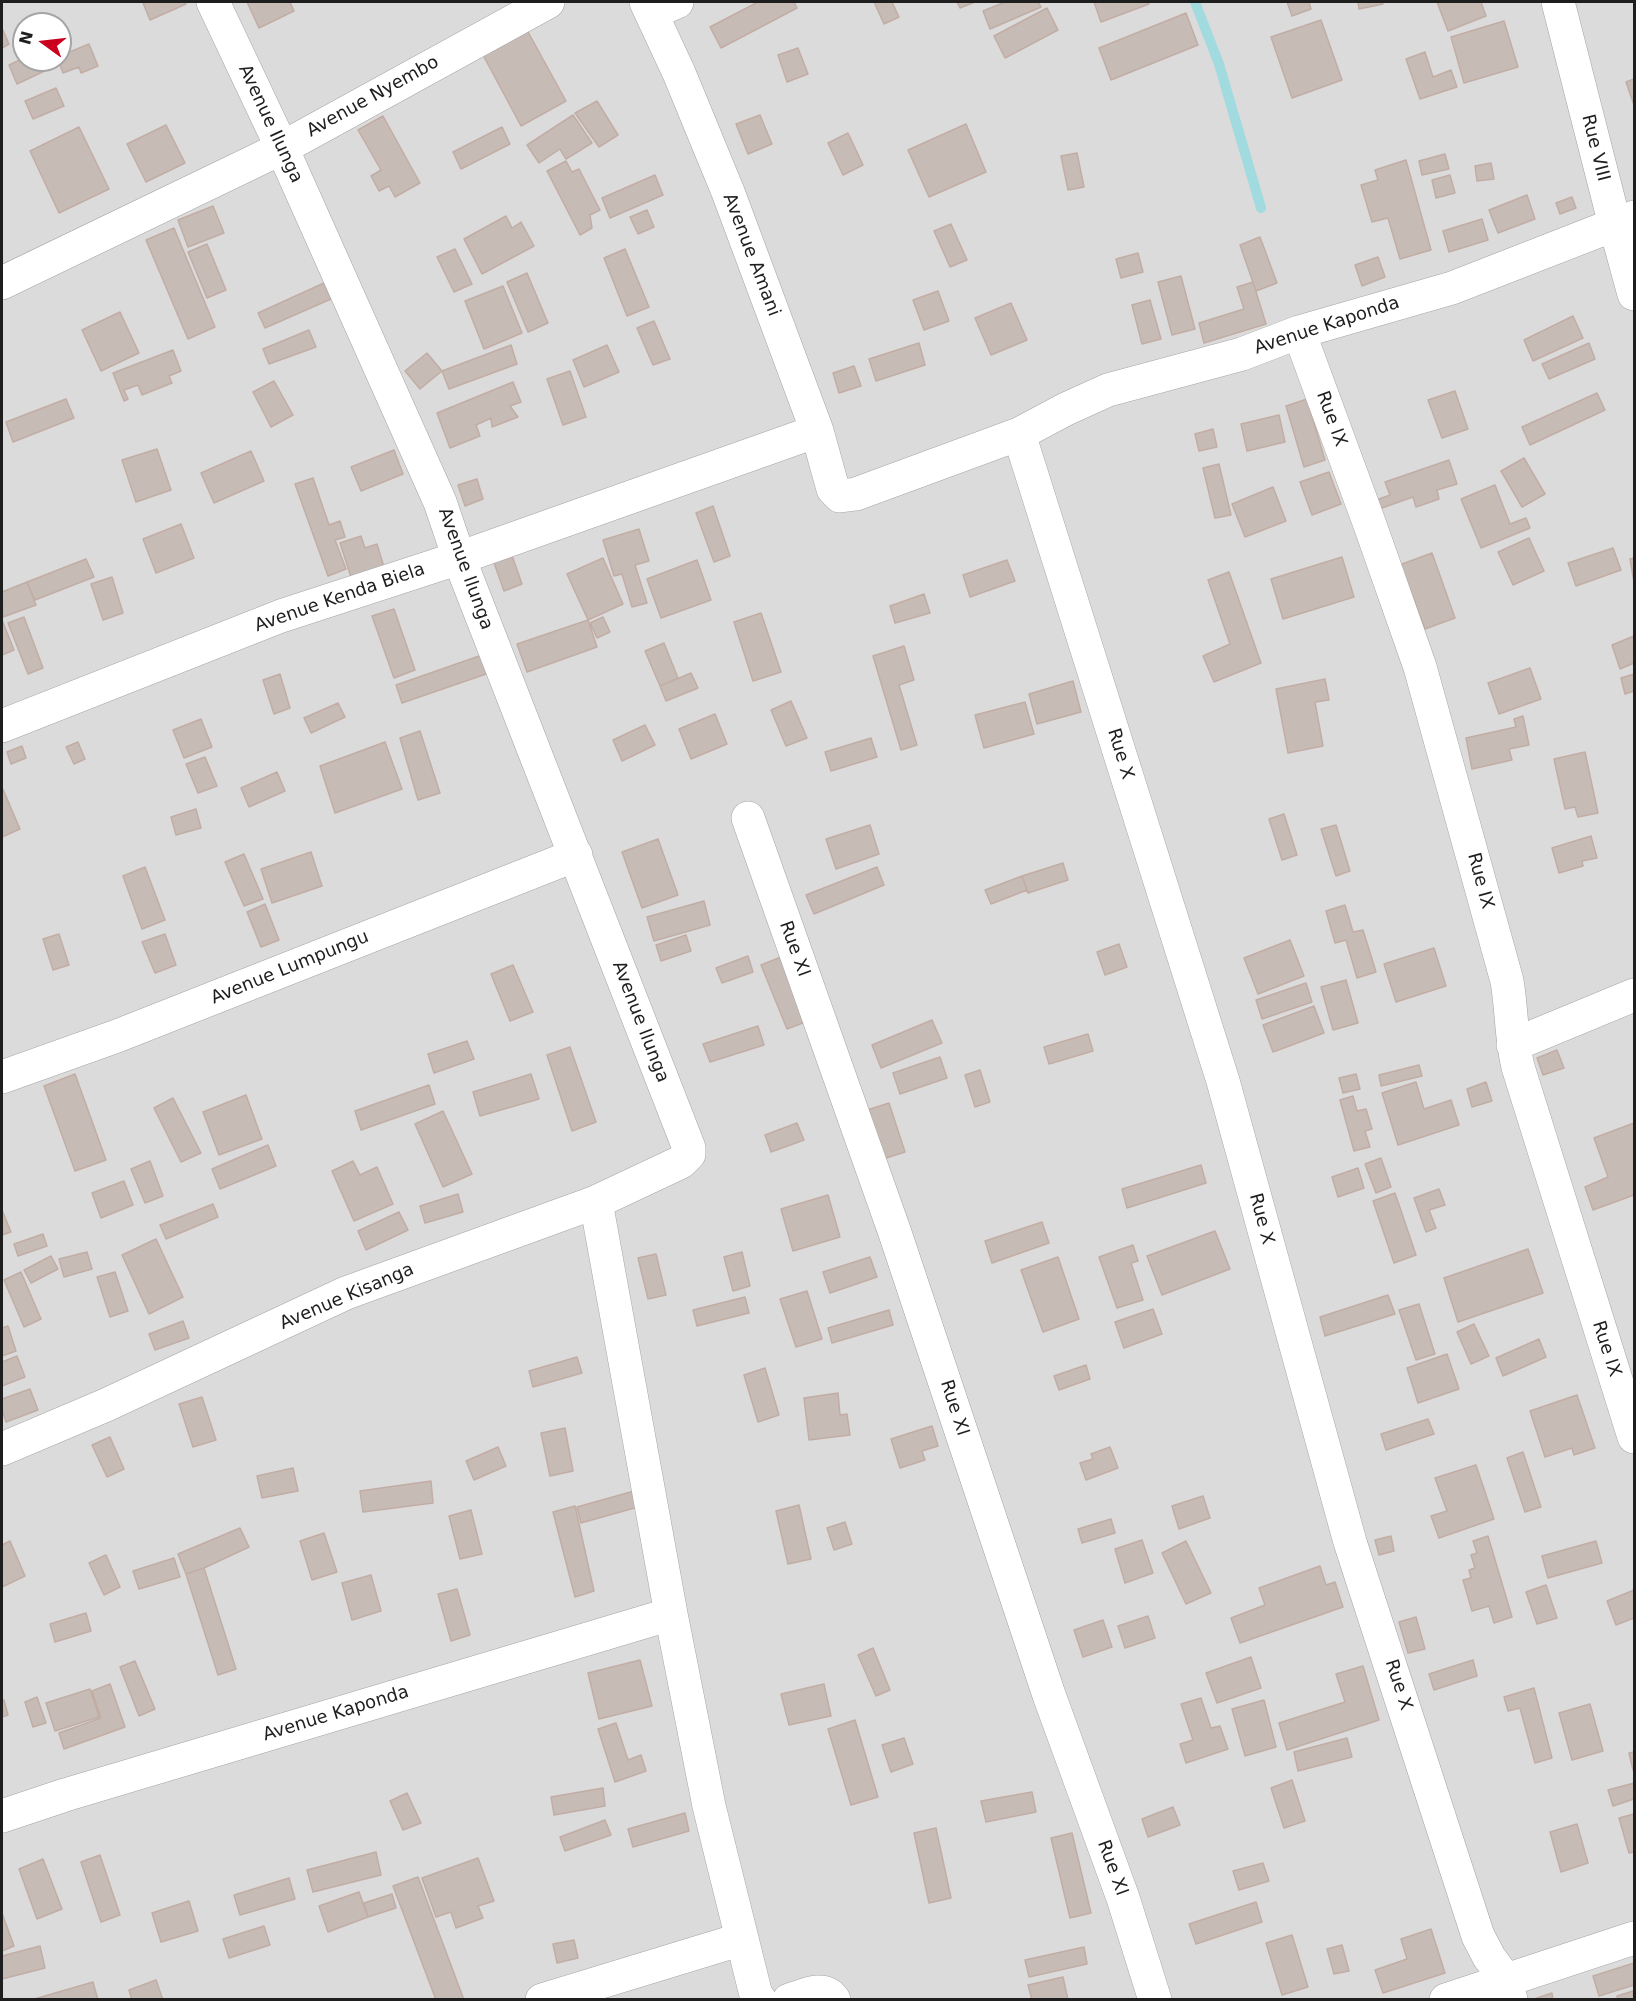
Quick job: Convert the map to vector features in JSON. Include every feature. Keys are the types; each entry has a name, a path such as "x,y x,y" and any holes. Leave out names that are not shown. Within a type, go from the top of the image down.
{"street":[{"name":"Avenue Ilunga","path":"213,2 282,148 440,502 459,558 689,1148"},
{"name":"Avenue Nyembo","path":"2,283 282,148 548,2"},
{"name":"Rue VIII","path":"1558,2 1625,221 1635,294"},
{"name":"Avenue Amani","path":"658,5 817,431 833,489 840,496 856,494"},
{"name":"Avenue Kaponda","path":"856,494 1019,434 1108,390 1242,354 1299,332 1452,288 1625,221"},
{"name":"Rue IX","path":"1299,332 1420,667 1507,981 1511,1003 1513,1045 1542,1147 1635,1437"},
{"name":"Avenue Kenda Biela","path":"2,726 281,616 459,558 817,431"},
{"name":"Rue X","path":"1019,434 1223,1081 1350,1542 1478,1936 1508,1990"},
{"name":"Rue XI","path":"748,818 895,1233 1049,1695 1123,1898 1155,2000"},
{"name":"Avenue Lumpungu","path":"2,1077 117,1036 576,855"},
{"path":"1513,1045 1635,995"},
{"name":"Avenue Kisanga","path":"2,1449 106,1405 346,1293 596,1202 681,1162 689,1154 689,1148"},
{"path":"596,1202 708,1806 756,1995 760,2000"},
{"name":"Avenue Kaponda","path":"2,1816 671,1614"},
{"path":"1446,2000 1508,1990 1635,1938"},
{"path":"542,2000 742,1939"},
{"path":"789,2000 823,1991 830,1994 834,2000"}],"shaded area":[{"path":"2,2 1634,2 1634,1999 2,1999"}],"building":[{"path":"185,2 186,4 150,20 143,3"},
{"path":"247,2 290,2 294,11 259,28"},
{"path":"758,2 794,2 797,8 721,48 710,27"},
{"path":"874,2 892,2 899,17 884,24"},
{"path":"957,2 975,2 960,8"},
{"path":"1005,2 1038,2 1041,7 990,29 983,11"},
{"path":"1094,2 1148,2 1149,4 1101,22"},
{"path":"1287,2 1309,2 1311,9 1292,16"},
{"path":"1358,2 1382,2 1383,4 1359,9"},
{"path":"1437,2 1481,2 1486,16 1448,31"},
{"path":"1047,8 1058,30 1005,58 994,36"},
{"path":"1186,13 1198,45 1111,80 1099,48"},
{"path":"1321,20 1342,80 1292,98 1271,37"},
{"path":"1504,21 1518,67 1464,83 1451,37"},
{"path":"2,28 9,44 2,48"},
{"path":"527,30 566,101 521,126 483,55"},
{"path":"89,44 98,66 81,73 79,67 72,70 72,51"},
{"path":"798,48 808,74 787,82 778,55"},
{"path":"1425,52 1433,77 1451,70 1457,87 1420,99 1406,59"},
{"path":"12,64 12,72 42,72 17,84 9,65"},
{"path":"1634,79 1634,105 1626,82"},
{"path":"56,88 64,106 33,119 25,101"},
{"path":"597,101 618,135 599,147 575,113"},
{"path":"573,115 592,143 566,159 560,149 539,163 527,145"},
{"path":"760,115 772,144 748,154 736,124"},
{"path":"383,116 420,183 395,197 389,186 379,191 371,176 381,170 358,130"},
{"path":"966,124 986,172 929,197 908,150"},
{"path":"166,125 185,163 146,182 127,144"},
{"path":"79,127 109,189 59,213 30,151"},
{"path":"502,127 510,144 461,169 453,152"},
{"path":"848,133 863,165 843,175 828,143"},
{"path":"1077,153 1084,187 1068,190 1061,156"},
{"path":"1445,154 1449,169 1422,175 1419,161"},
{"path":"1406,160 1431,250 1400,259 1388,218 1372,222 1361,185 1378,180 1375,170"},
{"path":"566,161 572,172 579,169 600,210 590,215 592,228 580,235 547,171"},
{"path":"1491,163 1494,179 1477,181 1475,166"},
{"path":"655,175 663,195 610,218 602,198"},
{"path":"1450,175 1455,193 1436,198 1432,180"},
{"path":"1527,195 1535,219 1498,233 1489,210"},
{"path":"1572,197 1576,208 1560,214 1556,203"},
{"path":"213,206 224,233 188,247 178,220"},
{"path":"647,210 654,227 638,234 630,217"},
{"path":"506,216 512,228 521,222 534,246 482,274 464,239"},
{"path":"1482,219 1488,240 1449,252 1443,231"},
{"path":"951,224 967,260 950,267 934,231"},
{"path":"174,228 215,327 188,339 146,240"},
{"path":"1260,237 1277,283 1256,291 1240,245"},
{"path":"207,244 226,290 207,298 188,252"},
{"path":"455,249 472,284 454,292 437,257"},
{"path":"625,249 649,307 627,316 604,258"},
{"path":"1138,253 1143,272 1121,278 1116,259"},
{"path":"1378,257 1385,277 1362,286 1355,265"},
{"path":"527,273 548,323 528,332 507,282"},
{"path":"1181,276 1195,329 1172,335 1158,282"},
{"path":"1253,282 1266,324 1204,343 1199,323 1244,309 1237,287"},
{"path":"324,283 331,299 265,328 258,313"},
{"path":"503,286 522,333 484,349 465,301"},
{"path":"938,291 949,321 924,330 913,300"},
{"path":"1150,300 1161,339 1142,344 1132,305"},
{"path":"1011,303 1027,340 991,355 975,318"},
{"path":"120,312 139,353 101,371 82,330"},
{"path":"1573,316 1583,338 1533,361 1524,340"},
{"path":"654,321 670,359 653,365 637,328"},
{"path":"309,330 316,347 269,364 263,349"},
{"path":"919,343 925,365 876,381 869,359"},
{"path":"1589,343 1595,359 1549,379 1542,364"},
{"path":"511,345 517,364 449,389 442,371"},
{"path":"607,345 619,372 584,387 573,360"},
{"path":"173,350 181,371 169,376 172,383 142,395 138,385 124,390 128,399 124,401 113,373"},
{"path":"427,353 442,371 420,389 405,371"},
{"path":"854,366 861,386 839,393 833,373"},
{"path":"570,371 586,417 563,425 547,379"},
{"path":"274,381 293,415 271,427 253,392"},
{"path":"513,382 521,402 510,406 518,417 492,427 491,418 476,425 480,436 450,448 437,413"},
{"path":"1455,391 1468,429 1442,438 1428,400"},
{"path":"1597,393 1605,410 1530,445 1522,427"},
{"path":"66,399 74,418 13,442 6,422"},
{"path":"1307,399 1325,460 1304,467 1286,406"},
{"path":"1279,415 1285,442 1247,451 1241,424"},
{"path":"1213,429 1217,447 1199,451 1195,434"},
{"path":"157,449 171,490 136,502 122,460"},
{"path":"394,450 403,474 361,491 351,467"},
{"path":"251,451 264,481 214,503 201,473"},
{"path":"1524,458 1545,494 1522,507 1501,471"},
{"path":"1449,460 1457,484 1437,490 1439,499 1416,507 1413,497 1379,509 1376,500 1390,495 1385,482"},
{"path":"1219,464 1231,515 1215,518 1203,468"},
{"path":"1329,472 1341,504 1312,515 1300,482"},
{"path":"313,478 329,525 340,521 345,537 335,540 346,569 328,576 295,484"},
{"path":"477,479 483,499 465,506 458,485"},
{"path":"1495,485 1510,524 1526,518 1530,528 1481,548 1461,499"},
{"path":"1273,487 1286,521 1245,537 1232,504"},
{"path":"713,506 730,556 714,562 696,513"},
{"path":"181,524 194,558 156,573 143,539"},
{"path":"639,529 649,561 635,565 647,603 632,607 622,574 614,576 603,540"},
{"path":"361,536 365,548 377,544 384,567 351,577 340,543"},
{"path":"1529,538 1544,571 1513,585 1498,552"},
{"path":"1613,548 1621,570 1576,586 1568,563"},
{"path":"510,550 522,584 504,591 493,560"},
{"path":"1432,553 1455,618 1425,629 1411,592 1394,567"},
{"path":"1342,557 1354,597 1283,619 1271,579"},
{"path":"603,558 623,604 588,620 567,574"},
{"path":"1634,558 1634,582 1630,559"},
{"path":"86,559 94,577 35,600 27,582"},
{"path":"697,560 711,600 661,618 647,579"},
{"path":"1007,560 1015,581 970,597 963,575"},
{"path":"1229,572 1261,663 1214,682 1203,656 1230,644 1208,580"},
{"path":"112,577 123,613 103,620 91,584"},
{"path":"27,582 36,605 3,617 2,592"},
{"path":"924,594 930,613 895,623 890,606"},
{"path":"394,609 415,670 394,678 372,616"},
{"path":"761,613 781,672 753,681 734,622"},
{"path":"24,617 43,668 28,674 8,623"},
{"path":"603,617 610,632 597,638 590,623"},
{"path":"2,620 14,650 2,655"},
{"path":"588,620 597,647 527,672 517,644"},
{"path":"1634,636 1634,663 1620,669 1612,645"},
{"path":"664,643 678,678 660,686 645,651"},
{"path":"904,646 914,680 899,685 917,745 901,750 873,656"},
{"path":"482,655 489,673 402,703 396,685"},
{"path":"1530,668 1541,699 1499,714 1488,683"},
{"path":"691,673 698,688 666,701 660,686"},
{"path":"280,674 290,708 274,714 263,680"},
{"path":"1634,674 1634,691 1625,694 1621,678"},
{"path":"1325,679 1329,700 1315,702 1323,746 1288,753 1276,689"},
{"path":"1073,681 1081,712 1037,724 1029,694"},
{"path":"791,701 807,738 786,746 771,710"},
{"path":"1025,702 1034,734 984,748 975,715"},
{"path":"338,703 345,717 311,733 304,718"},
{"path":"715,714 727,744 691,759 679,729"},
{"path":"1523,716 1529,745 1509,749 1512,760 1472,769 1466,738 1516,727 1514,719"},
{"path":"201,719 212,747 184,758 173,730"},
{"path":"645,725 655,745 622,761 613,740"},
{"path":"420,731 440,793 418,800 400,738"},
{"path":"871,738 877,757 831,771 825,752"},
{"path":"78,742 85,759 74,764 66,747"},
{"path":"385,742 402,789 335,813 320,766"},
{"path":"22,746 26,758 11,764 7,752"},
{"path":"1585,752 1598,813 1578,817 1575,807 1565,809 1554,759"},
{"path":"205,757 217,786 198,793 186,764"},
{"path":"277,772 285,791 249,807 241,788"},
{"path":"2,787 20,829 2,837"},
{"path":"196,809 201,828 176,835 171,817"},
{"path":"1284,814 1297,855 1282,860 1269,819"},
{"path":"870,825 879,854 836,869 826,839"},
{"path":"1336,825 1350,871 1336,876 1321,829"},
{"path":"1591,836 1597,858 1582,861 1583,866 1559,873 1552,848"},
{"path":"658,839 678,895 642,908 622,852"},
{"path":"311,852 322,886 272,903 261,869"},
{"path":"244,854 263,899 244,906 225,862"},
{"path":"1063,863 1068,880 1028,893 1022,876"},
{"path":"145,867 165,920 142,929 123,876"},
{"path":"877,867 884,885 814,914 806,895"},
{"path":"1022,876 1027,890 991,904 985,890"},
{"path":"704,901 710,925 654,941 647,917"},
{"path":"265,904 279,940 261,947 247,912"},
{"path":"1345,905 1353,932 1363,930 1376,972 1357,978 1346,940 1335,943 1326,911"},
{"path":"59,934 69,965 53,970 43,939"},
{"path":"165,934 176,965 155,973 142,942"},
{"path":"686,935 691,951 661,961 656,945"},
{"path":"1290,940 1304,976 1258,994 1244,958"},
{"path":"1119,944 1127,967 1105,975 1097,952"},
{"path":"1434,948 1446,986 1396,1002 1384,964"},
{"path":"748,956 753,972 722,983 716,968"},
{"path":"781,957 808,1021 787,1029 761,965"},
{"path":"513,965 533,1012 510,1021 491,974"},
{"path":"1346,980 1358,1023 1333,1030 1321,987"},
{"path":"1306,983 1312,1002 1262,1019 1256,1000"},
{"path":"1314,1006 1324,1033 1273,1052 1263,1025"},
{"path":"932,1020 942,1043 881,1068 872,1045"},
{"path":"758,1026 764,1045 710,1062 703,1044"},
{"path":"1088,1034 1093,1051 1049,1064 1044,1047"},
{"path":"467,1041 474,1059 434,1073 428,1054"},
{"path":"570,1047 596,1122 572,1131 547,1055"},
{"path":"1557,1050 1564,1068 1543,1075 1537,1058"},
{"path":"940,1057 947,1078 900,1094 893,1073"},
{"path":"1419,1065 1422,1076 1381,1086 1379,1075"},
{"path":"980,1070 990,1102 975,1107 965,1075"},
{"path":"75,1074 106,1160 75,1171 44,1086"},
{"path":"531,1074 539,1099 480,1116 473,1092"},
{"path":"1356,1074 1360,1089 1343,1093 1339,1078"},
{"path":"1416,1082 1424,1109 1451,1100 1459,1125 1398,1145 1382,1093"},
{"path":"1486,1082 1492,1101 1472,1107 1467,1089"},
{"path":"429,1085 435,1104 361,1130 355,1111"},
{"path":"246,1095 262,1139 219,1155 203,1112"},
{"path":"1353,1096 1357,1111 1366,1109 1372,1129 1365,1131 1370,1147 1354,1151 1340,1100"},
{"path":"173,1098 201,1153 181,1162 154,1108"},
{"path":"889,1103 905,1152 880,1160 864,1111"},
{"path":"443,1111 472,1174 443,1187 415,1124"},
{"path":"797,1123 804,1140 771,1152 765,1135"},
{"path":"1634,1123 1634,1195 1593,1210 1585,1187 1608,1177 1594,1138"},
{"path":"268,1145 276,1166 220,1189 212,1169"},
{"path":"1381,1158 1391,1187 1376,1193 1365,1164"},
{"path":"150,1161 163,1196 145,1203 131,1169"},
{"path":"353,1161 360,1175 377,1167 393,1204 354,1221 332,1171"},
{"path":"1201,1165 1206,1183 1127,1208 1122,1189"},
{"path":"1358,1168 1364,1188 1338,1197 1332,1177"},
{"path":"124,1181 133,1205 101,1218 92,1193"},
{"path":"1439,1189 1445,1205 1429,1210 1436,1228 1426,1232 1414,1198"},
{"path":"1395,1193 1416,1255 1394,1263 1373,1201"},
{"path":"458,1194 463,1212 425,1223 420,1206"},
{"path":"828,1195 840,1237 793,1251 781,1209"},
{"path":"213,1204 218,1217 166,1239 160,1225"},
{"path":"2,1210 11,1232 2,1235"},
{"path":"399,1212 408,1230 366,1250 358,1231"},
{"path":"1042,1222 1049,1243 992,1263 985,1241"},
{"path":"1215,1231 1230,1269 1162,1295 1147,1256"},
{"path":"43,1234 47,1246 18,1256 14,1244"},
{"path":"156,1239 183,1297 149,1314 122,1255"},
{"path":"1133,1245 1138,1261 1131,1263 1143,1300 1117,1308 1099,1257"},
{"path":"1528,1249 1543,1293 1458,1322 1444,1278"},
{"path":"87,1252 92,1269 64,1277 59,1259"},
{"path":"742,1252 750,1286 733,1291 724,1257"},
{"path":"656,1254 666,1295 648,1299 638,1258"},
{"path":"51,1256 58,1269 31,1283 24,1270"},
{"path":"870,1257 877,1277 830,1293 823,1272"},
{"path":"1058,1257 1079,1319 1043,1332 1021,1270"},
{"path":"21,1272 41,1319 24,1327 4,1280"},
{"path":"115,1272 128,1311 110,1317 97,1277"},
{"path":"807,1291 822,1339 796,1347 780,1299"},
{"path":"1388,1295 1395,1314 1325,1336 1320,1317"},
{"path":"745,1297 749,1313 697,1326 693,1310"},
{"path":"1419,1304 1435,1354 1416,1360 1399,1310"},
{"path":"1153,1309 1162,1334 1124,1348 1115,1322"},
{"path":"889,1310 893,1325 832,1343 828,1328"},
{"path":"183,1321 189,1338 155,1350 149,1334"},
{"path":"1474,1324 1489,1356 1471,1364 1457,1332"},
{"path":"8,1326 16,1351 2,1356 2,1328"},
{"path":"1539,1339 1546,1357 1503,1376 1496,1358"},
{"path":"1447,1354 1459,1389 1418,1403 1407,1368"},
{"path":"17,1356 25,1377 2,1386 2,1362"},
{"path":"577,1357 582,1373 533,1387 529,1371"},
{"path":"1086,1365 1090,1379 1059,1390 1054,1376"},
{"path":"765,1368 779,1415 758,1422 744,1375"},
{"path":"30,1389 38,1410 6,1422 2,1410 2,1399"},
{"path":"838,1393 840,1415 847,1414 850,1435 809,1440 804,1398"},
{"path":"1577,1395 1595,1448 1574,1455 1572,1448 1545,1457 1530,1411"},
{"path":"202,1397 216,1440 193,1447 179,1404"},
{"path":"1428,1419 1434,1434 1386,1450 1381,1434"},
{"path":"932,1426 938,1446 922,1451 925,1460 900,1468 891,1439"},
{"path":"565,1428 573,1471 550,1476 541,1433"},
{"path":"110,1437 124,1469 107,1477 92,1445"},
{"path":"498,1447 506,1466 474,1480 466,1461"},
{"path":"1110,1447 1118,1468 1086,1480 1080,1463 1093,1459 1091,1454"},
{"path":"1523,1452 1541,1507 1525,1512 1507,1458"},
{"path":"1476,1465 1494,1519 1439,1538 1431,1516 1447,1511 1435,1478"},
{"path":"293,1468 298,1491 262,1498 257,1476"},
{"path":"431,1481 433,1503 363,1512 360,1491"},
{"path":"634,1491 638,1507 581,1523 577,1507"},
{"path":"1203,1496 1210,1518 1179,1529 1172,1506"},
{"path":"799,1505 811,1559 788,1564 776,1511"},
{"path":"575,1506 594,1591 575,1597 553,1512"},
{"path":"471,1510 482,1554 460,1559 449,1516"},
{"path":"1111,1519 1115,1533 1082,1543 1078,1529"},
{"path":"845,1522 852,1544 834,1550 827,1528"},
{"path":"240,1528 249,1547 186,1574 178,1554"},
{"path":"324,1533 337,1572 312,1580 300,1541"},
{"path":"1391,1536 1394,1551 1379,1555 1375,1540"},
{"path":"1488,1536 1512,1617 1494,1623 1489,1606 1472,1611 1463,1580 1471,1578 1469,1570 1475,1568 1471,1555 1477,1553 1473,1541"},
{"path":"1142,1540 1153,1573 1125,1583 1115,1549"},
{"path":"10,1541 25,1576 2,1587 2,1545"},
{"path":"1186,1541 1211,1593 1186,1604 1162,1553"},
{"path":"1596,1541 1602,1563 1548,1578 1542,1556"},
{"path":"106,1555 120,1587 104,1595 89,1563"},
{"path":"174,1558 180,1577 139,1589 133,1571"},
{"path":"1320,1566 1326,1585 1335,1582 1343,1607 1240,1643 1231,1618 1265,1605 1259,1588"},
{"path":"204,1568 236,1669 218,1675 186,1574"},
{"path":"371,1575 381,1611 352,1620 342,1583"},
{"path":"1546,1585 1557,1618 1537,1624 1526,1592"},
{"path":"457,1589 470,1635 451,1641 438,1594"},
{"path":"1634,1590 1634,1618 1616,1625 1607,1601"},
{"path":"86,1613 91,1631 55,1642 50,1624"},
{"path":"1148,1616 1155,1638 1125,1648 1118,1626"},
{"path":"1416,1617 1425,1649 1408,1653 1399,1622"},
{"path":"1103,1620 1112,1647 1083,1657 1074,1630"},
{"path":"873,1648 890,1690 876,1696 858,1655"},
{"path":"1251,1657 1261,1688 1217,1703 1206,1673"},
{"path":"640,1660 652,1706 599,1719 588,1673"},
{"path":"1473,1660 1477,1676 1434,1690 1429,1674"},
{"path":"135,1661 155,1709 139,1716 120,1667"},
{"path":"1363,1666 1379,1720 1287,1750 1279,1723 1345,1702 1336,1674"},
{"path":"110,1684 125,1727 64,1749 59,1733 101,1718 92,1691"},
{"path":"824,1684 831,1716 789,1725 781,1694"},
{"path":"1534,1688 1552,1758 1535,1763 1520,1708 1508,1711 1504,1697"},
{"path":"90,1689 99,1717 55,1731 46,1703"},
{"path":"37,1697 46,1723 33,1727 25,1702"},
{"path":"1201,1698 1211,1728 1220,1726 1228,1749 1186,1763 1180,1744 1193,1740 1181,1704"},
{"path":"2,1700 4,1700 8,1715 2,1717"},
{"path":"1264,1700 1276,1747 1245,1756 1232,1709"},
{"path":"1590,1704 1603,1751 1572,1760 1559,1713"},
{"path":"855,1720 878,1797 851,1805 828,1729"},
{"path":"616,1723 628,1760 641,1755 646,1771 615,1782 598,1729"},
{"path":"904,1738 913,1764 891,1772 882,1745"},
{"path":"1347,1738 1352,1757 1298,1771 1294,1752"},
{"path":"1634,1752 1634,1770 1633,1770 1629,1753"},
{"path":"1292,1780 1305,1821 1284,1828 1271,1788"},
{"path":"1634,1783 1634,1799 1613,1806 1608,1790"},
{"path":"603,1788 605,1806 554,1815 551,1797"},
{"path":"1032,1792 1036,1812 986,1822 981,1801"},
{"path":"407,1793 421,1823 403,1830 390,1801"},
{"path":"1173,1807 1180,1825 1148,1837 1142,1819"},
{"path":"685,1813 689,1831 633,1847 628,1829"},
{"path":"1634,1814 1634,1852 1629,1853 1619,1818"},
{"path":"605,1820 611,1835 565,1851 560,1837"},
{"path":"1577,1824 1588,1863 1561,1872 1550,1832"},
{"path":"936,1828 951,1898 929,1903 914,1833"},
{"path":"1072,1833 1091,1913 1070,1918 1051,1838"},
{"path":"376,1852 381,1875 313,1892 307,1870"},
{"path":"100,1855 120,1915 101,1922 81,1862"},
{"path":"478,1858 494,1901 478,1906 483,1918 456,1928 451,1912 436,1917 422,1878"},
{"path":"43,1859 62,1909 37,1919 19,1869"},
{"path":"1263,1863 1269,1881 1239,1890 1233,1871"},
{"path":"418,1877 464,2000 436,2000 393,1886"},
{"path":"289,1878 295,1899 240,1915 234,1895"},
{"path":"359,1892 368,1917 328,1932 319,1906"},
{"path":"392,1894 396,1908 368,1917 364,1903"},
{"path":"189,1901 198,1931 161,1942 152,1913"},
{"path":"1256,1902 1262,1922 1196,1944 1189,1924"},
{"path":"2,1913 14,1946 2,1951"},
{"path":"264,1926 270,1945 229,1958 223,1939"},
{"path":"1431,1929 1445,1973 1383,1993 1375,1970 1407,1959 1401,1939"},
{"path":"1292,1935 1308,1987 1282,1995 1266,1943"},
{"path":"574,1940 578,1958 557,1963 553,1944"},
{"path":"1342,1945 1349,1971 1334,1974 1327,1949"},
{"path":"40,1946 45,1968 2,1979 2,1956"},
{"path":"1084,1947 1087,1964 1029,1977 1025,1960"},
{"path":"1634,1963 1634,1985 1599,1996 1593,1976"},
{"path":"1063,1977 1068,2000 1032,2000 1028,1985"},
{"path":"156,1980 163,2000 132,2000 129,1990"},
{"path":"93,1982 98,2000 31,2000"},
{"path":"1633,1991 1634,2000 1618,2000 1617,1996"},
{"path":"1552,1993 1553,2000 1534,1999"}],"waterway":[{"path":"1195,2 1219,64 1261,208"}]}
